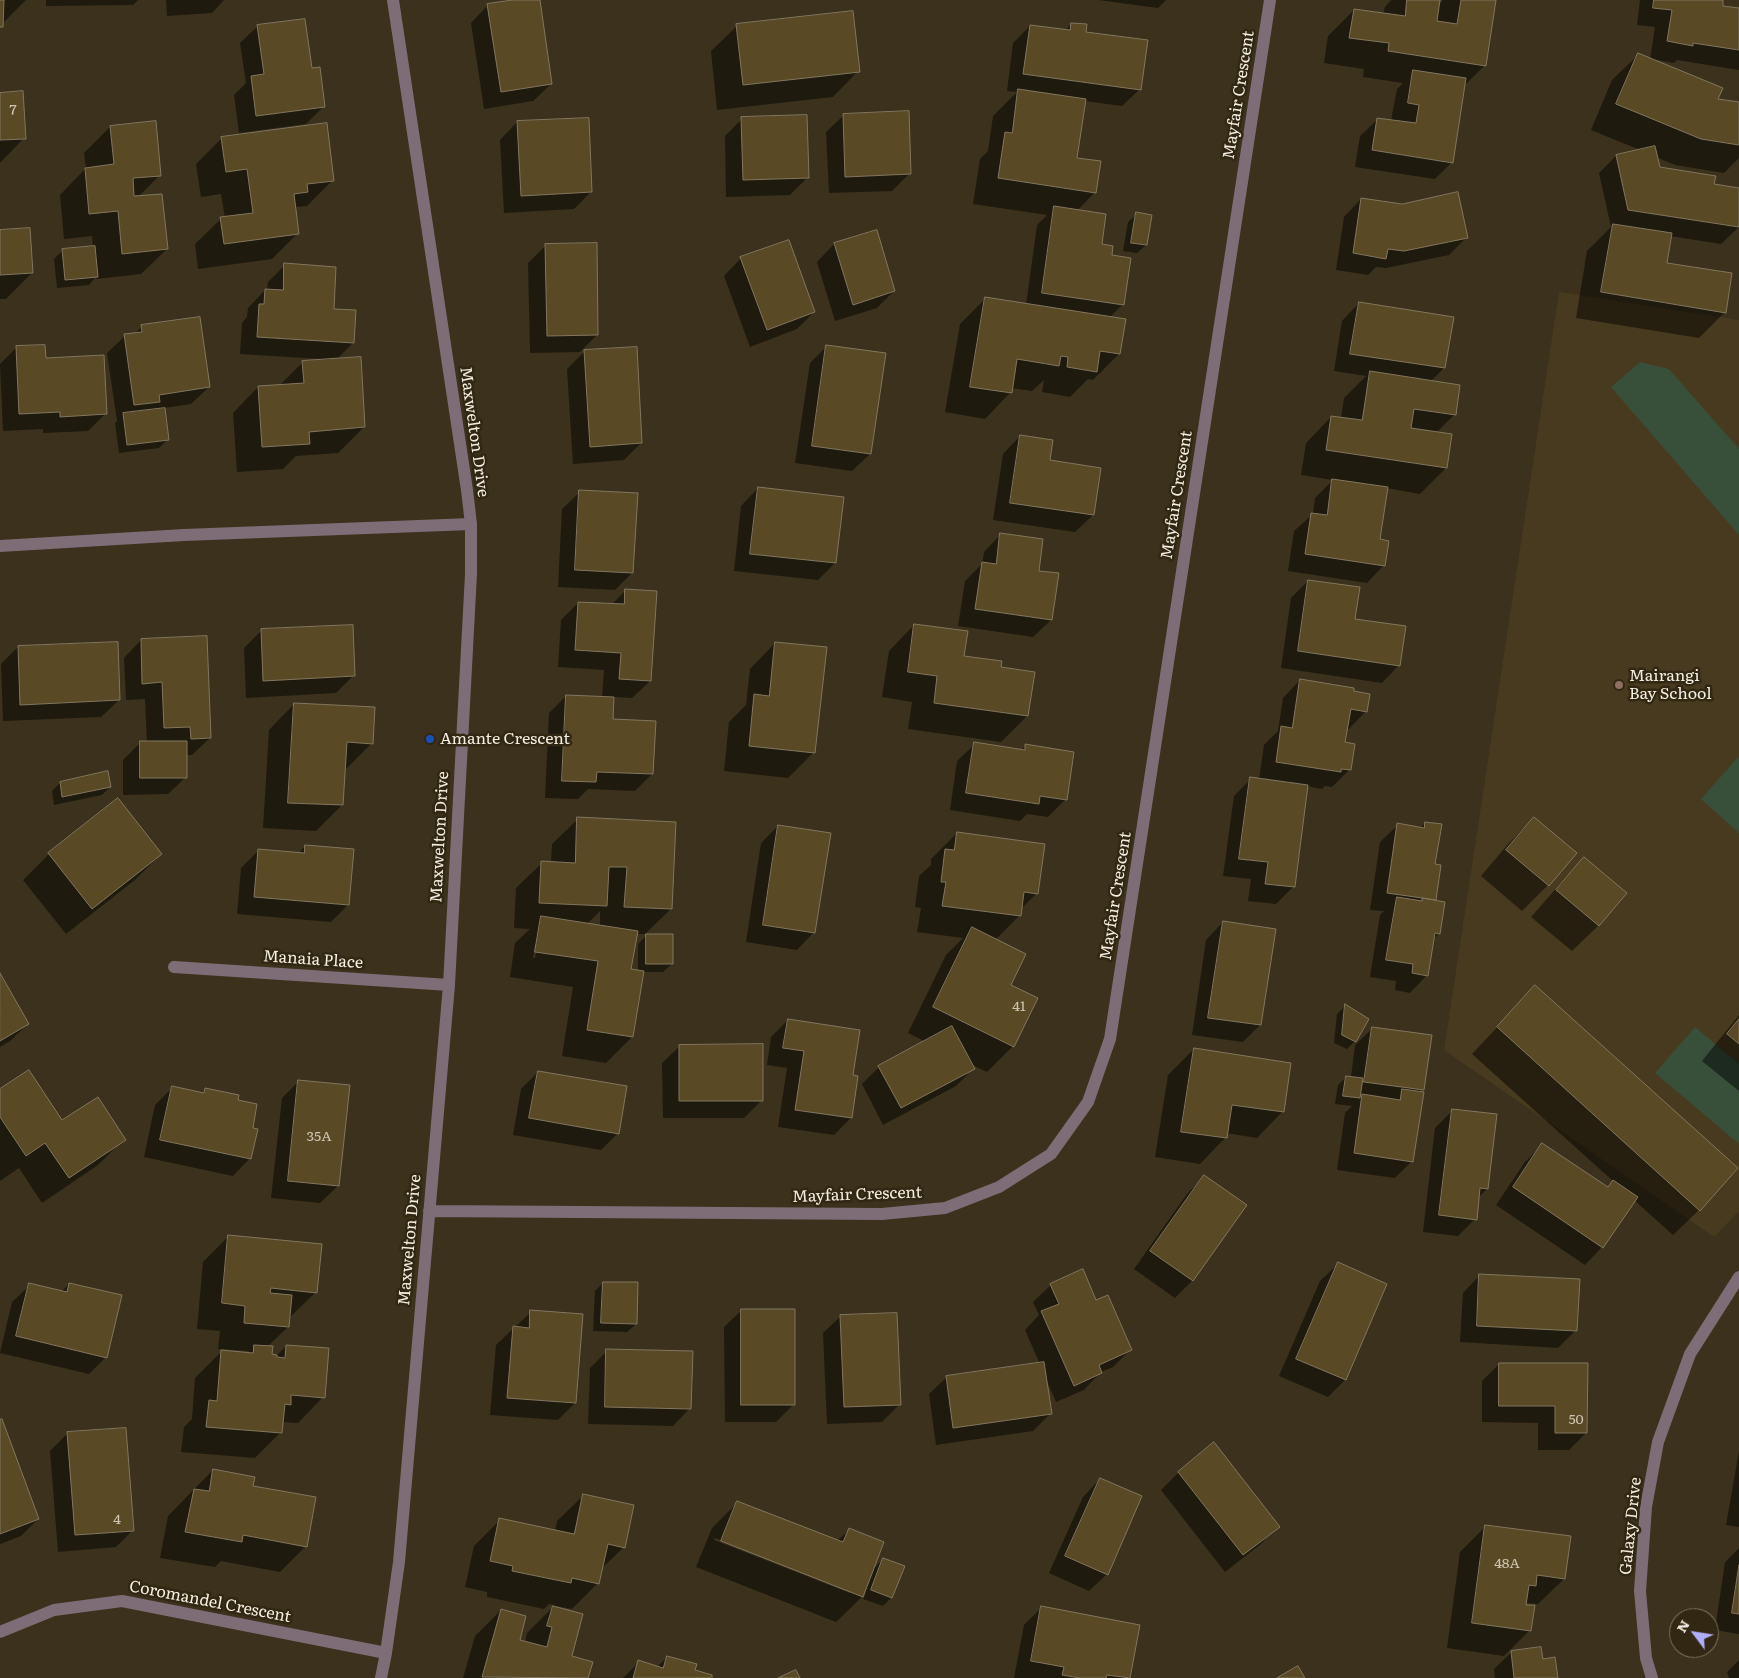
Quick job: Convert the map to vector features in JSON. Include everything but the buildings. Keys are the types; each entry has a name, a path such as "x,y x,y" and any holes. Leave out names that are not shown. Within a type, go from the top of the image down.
{"street":[{"name":"Maxwelton Drive","path":"381,1678 399,1562 449,986 471,524 393,0"},
{"name":"Mayfair Crescent","path":"429,1211 882,1214 945,1208 999,1188 1051,1154 1088,1102 1110,1038 1270,0"},
{"path":"0,546 184,535 471,524"},
{"name":"Manaia Place","path":"174,967 449,986"},
{"name":"Galaxy Drive","path":"1652,1678 1646,1658 1640,1590 1646,1507 1658,1442 1690,1354 1739,1277"},
{"name":"Coromandel Crescent","path":"0,1632 54,1610 122,1601 386,1653"}],"shaded area":[{"name":"Mairangi Bay School","path":"1559,292 1739,320 1739,1211 1714,1237 1444,1050"}],"green space":[{"path":"1640,362 1669,369 1739,449 1739,535 1611,387"},
{"path":"1739,756 1739,833 1701,799"},
{"path":"1695,1027 1739,1064 1739,1144 1655,1073"}],"place":[{"name":"Mairangi Bay School","path":"1619,685"},
{"name":"Amante Crescent","path":"430,739"}]}
